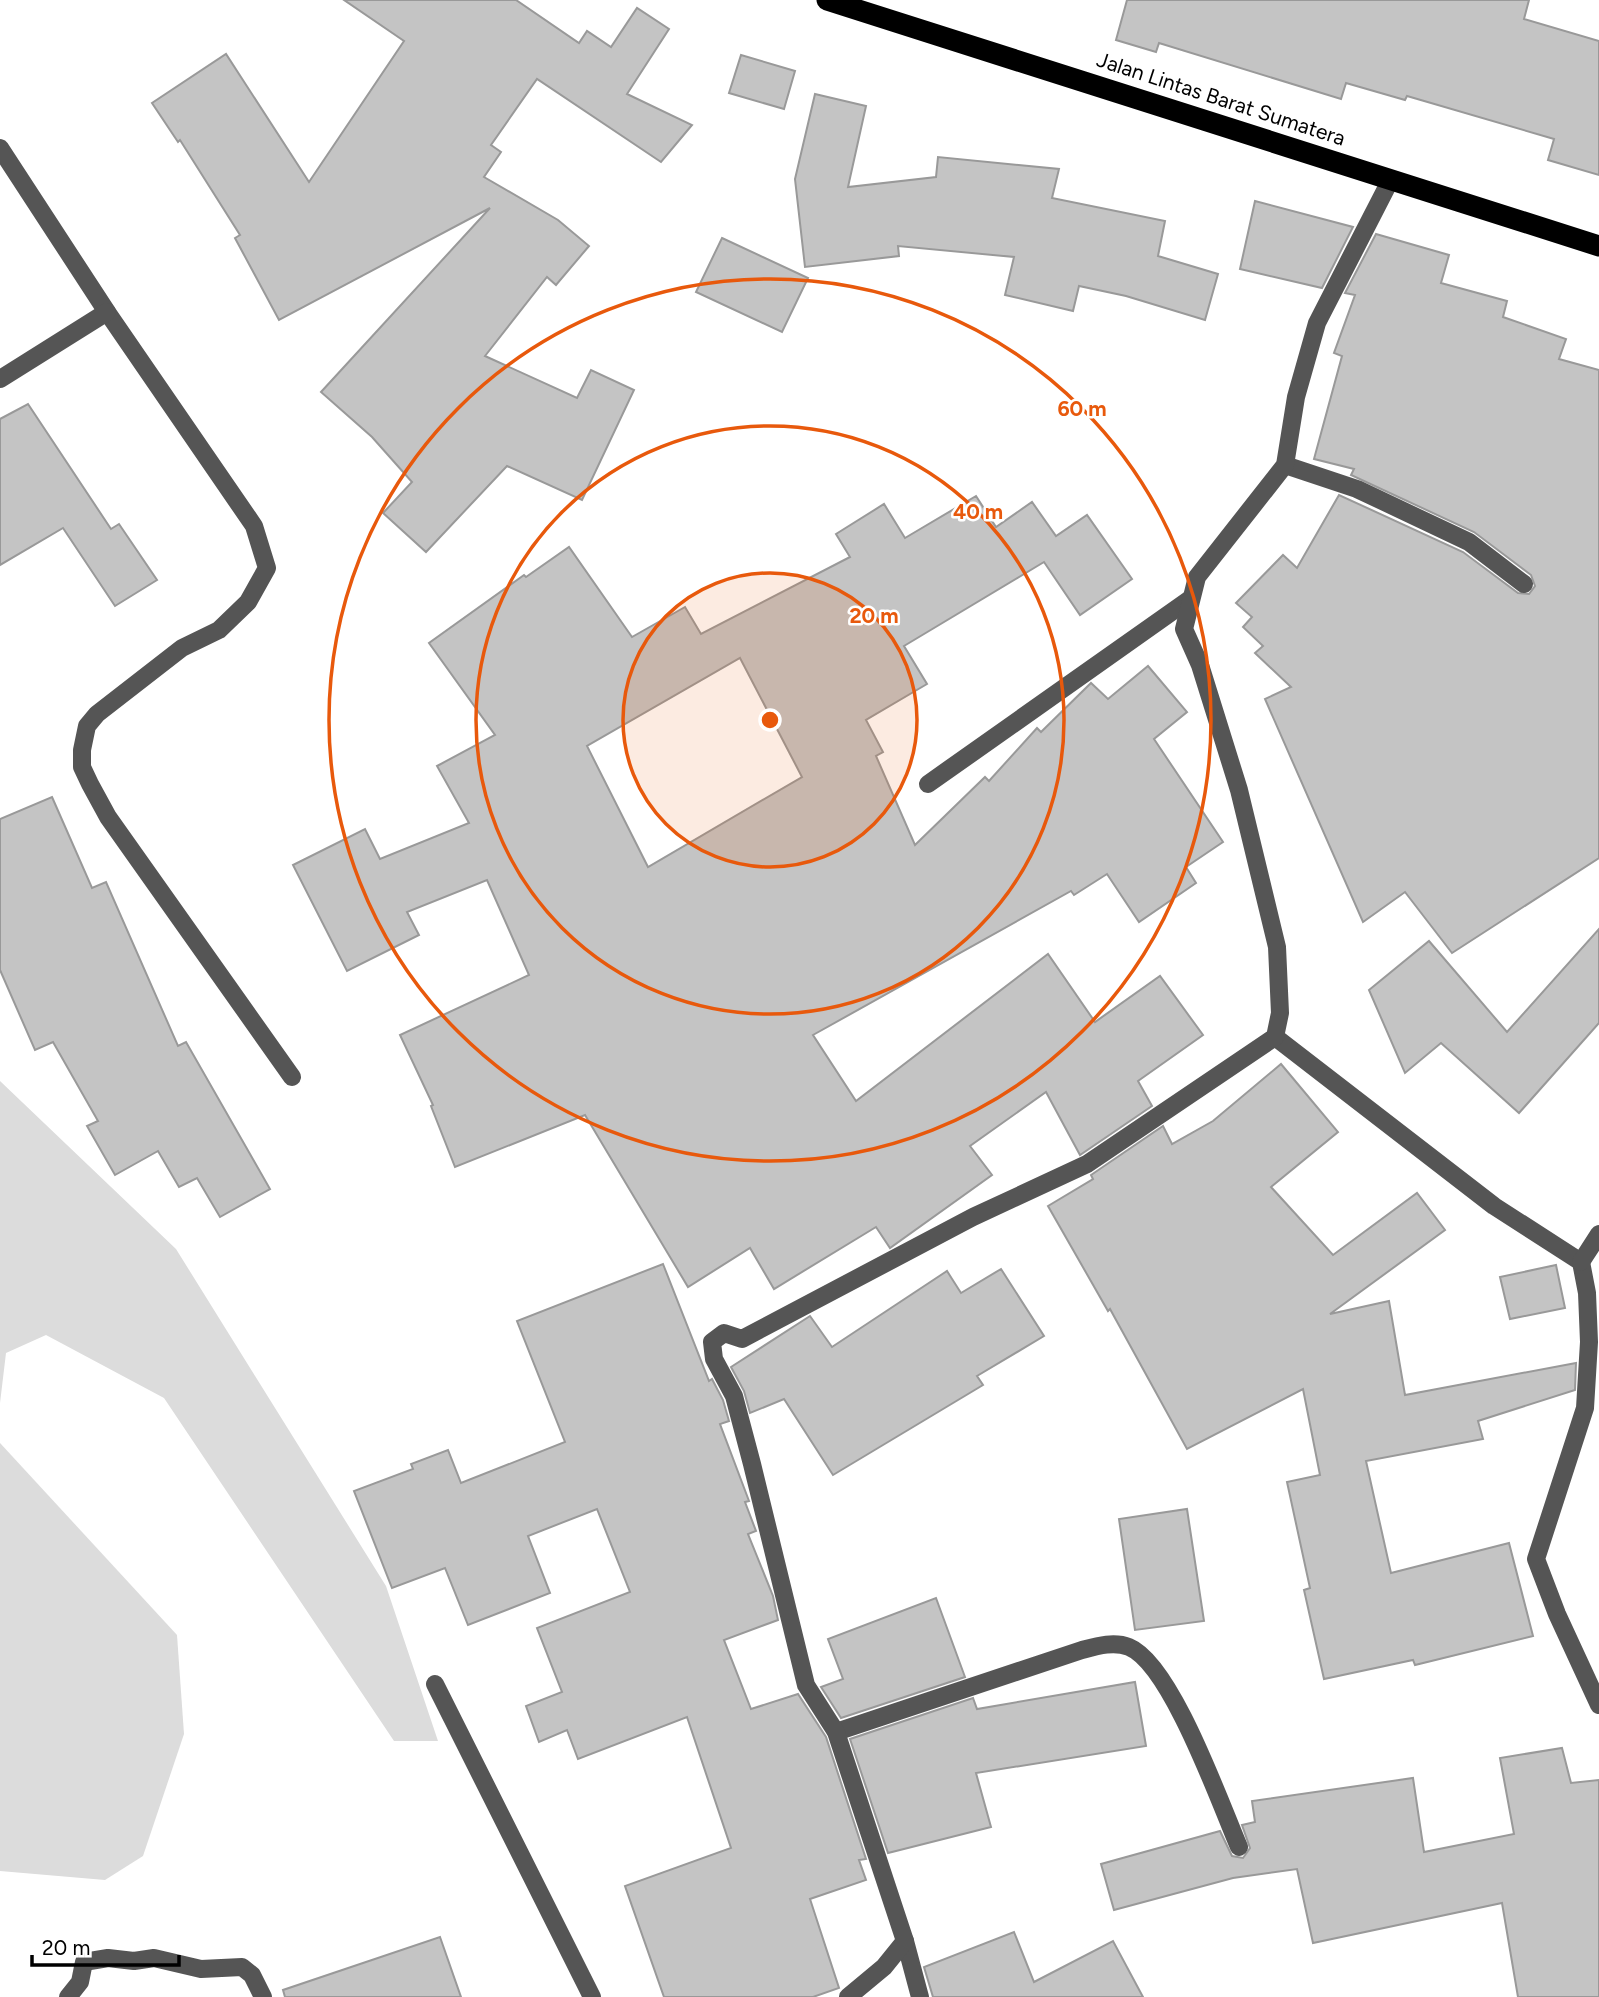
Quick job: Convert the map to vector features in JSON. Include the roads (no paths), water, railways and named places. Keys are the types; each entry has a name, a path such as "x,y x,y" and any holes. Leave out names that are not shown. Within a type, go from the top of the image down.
{"highway":[{"name":"Jalan Lintas Barat Sumatera","path":"827,0 1599,246"}],"street":[{"path":"0,148 107,312 254,526 267,568 248,602 219,630 182,648 97,714 88,726 83,740 82,767 108,817 292,1077"},
{"path":"920,1997 905,1941 836,1732 806,1685 734,1396 717,1366 712,1342 724,1333 742,1339 973,1217 1087,1164 1275,1037 1280,1013 1277,947 1239,790 1200,665 1184,629 1189,599 1197,577 1285,465 1296,397 1317,323 1391,179"},
{"path":"0,379 107,312"},
{"path":"1285,465 1357,489 1458,536 1524,584"},
{"path":"928,785 1189,599"},
{"path":"1275,1037 1494,1206 1581,1262"},
{"path":"1599,1234 1581,1262 1587,1293 1589,1342 1585,1408 1576,1441 1536,1550 1536,1559 1557,1614 1599,1705"},
{"path":"836,1732 1082,1650 1122,1644 1147,1658 1172,1694 1239,1847"},
{"path":"435,1684 592,1997"},
{"path":"848,1997 884,1967 905,1941"},
{"path":"68,1997 80,1982 84,1962 108,1958 134,1961 153,1958 201,1969 242,1967 252,1975 263,1997"}]}
